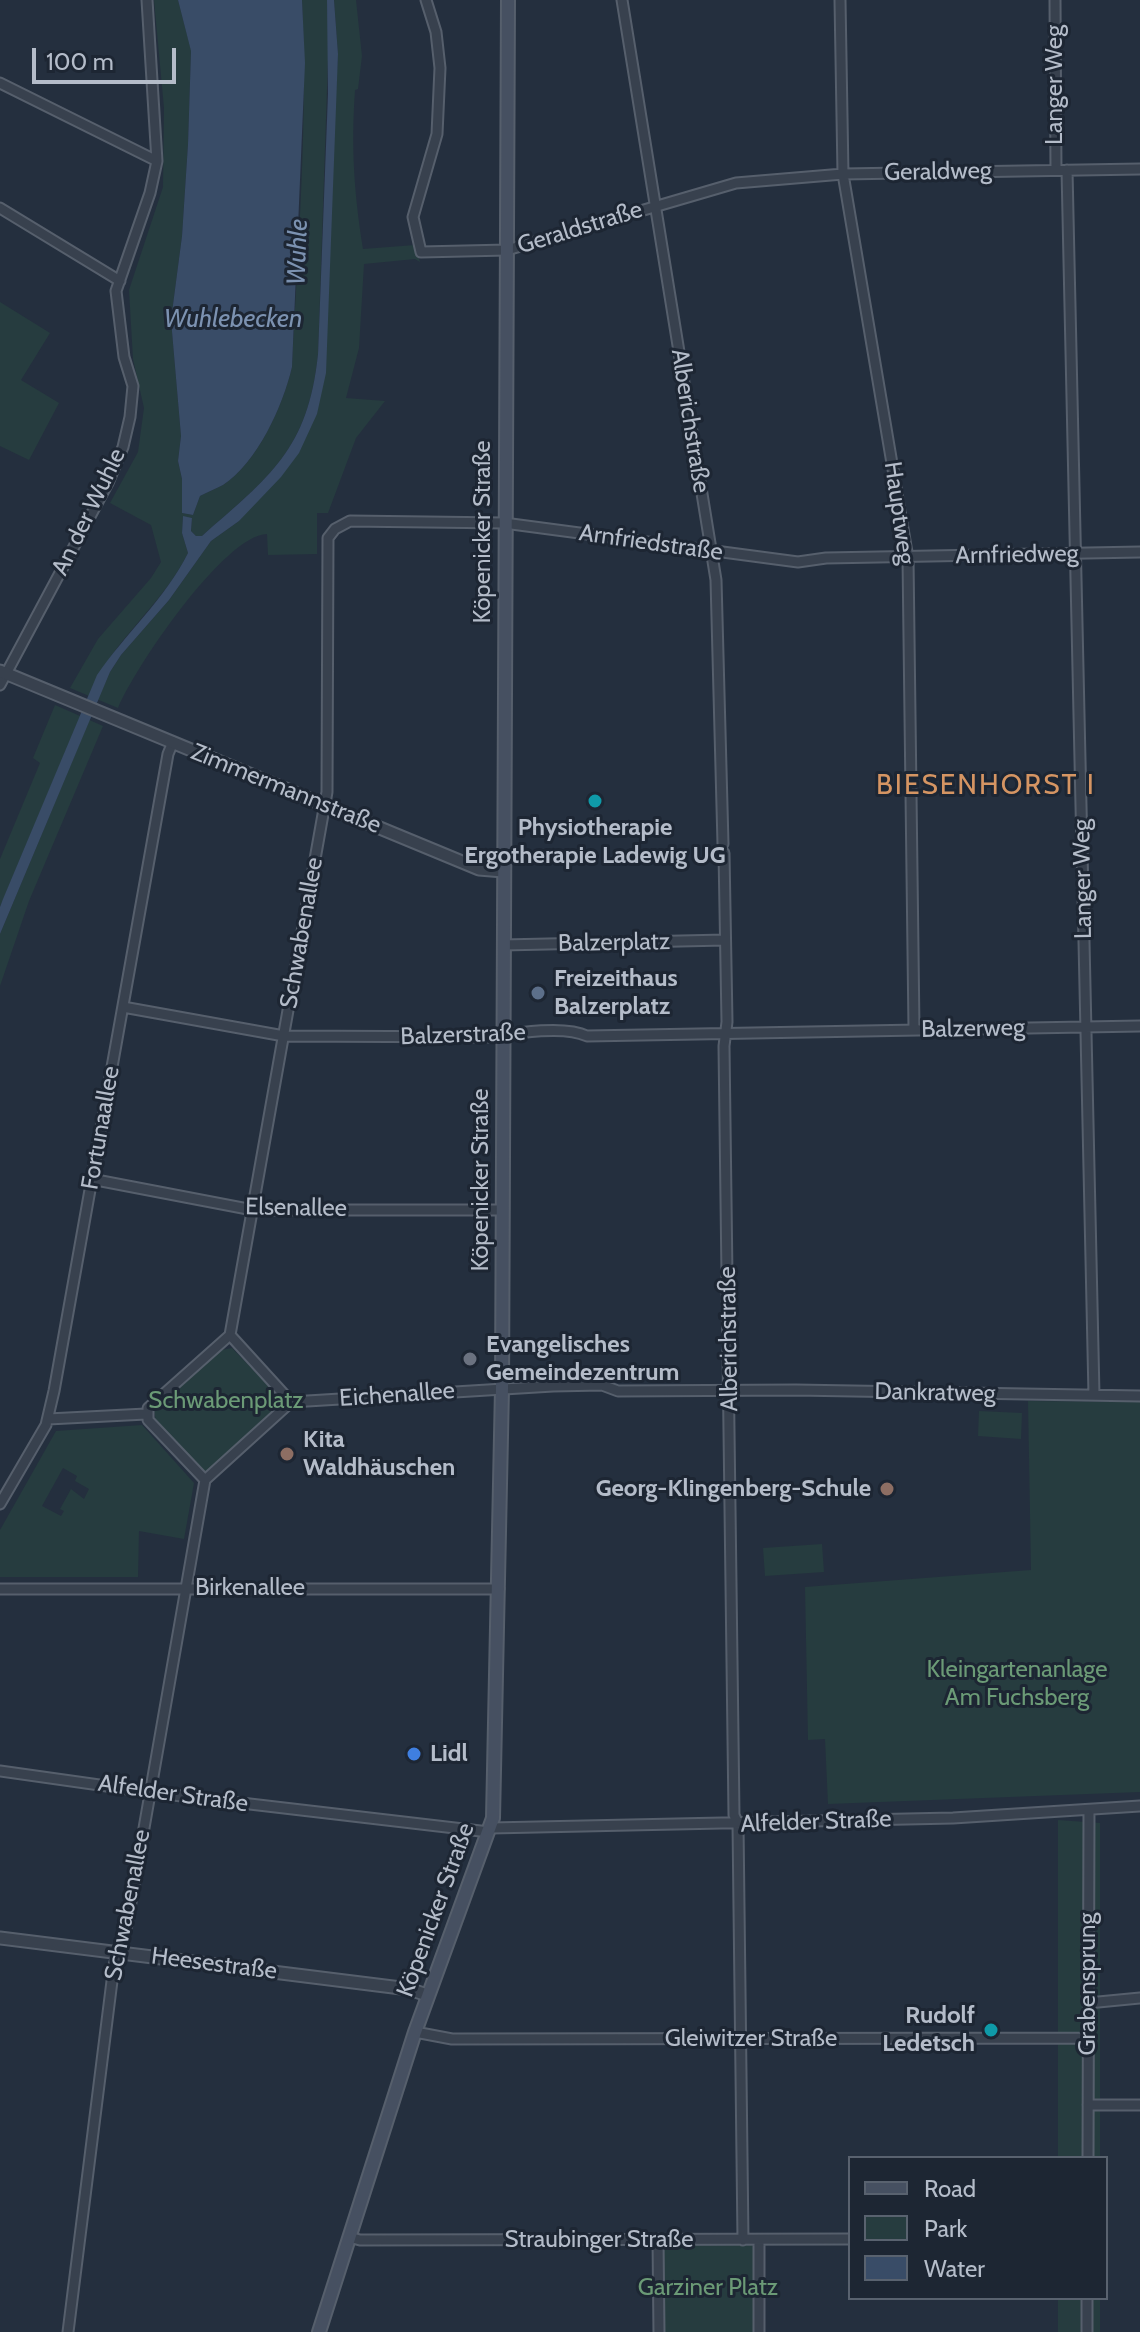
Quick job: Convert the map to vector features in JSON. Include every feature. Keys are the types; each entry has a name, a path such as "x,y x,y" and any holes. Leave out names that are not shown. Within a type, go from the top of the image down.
{"main road":[{"name":"Köpenicker Straße","path":"319,2332 427,1995 490,1830 495,1769 503,1210 503,871 498,523 507,250 508,0"}],"street":[{"name":"An der Wuhle","path":"2,676 100,500 123,447 130,417 133,386 120,332 116,291 150,193 157,161 147,0"},
{"name":"Geraldstraße","path":"426,0 436,32 440,68 437,134 413,217 421,252 507,250 736,183"},
{"name":"Alberichstraße","path":"622,0 718,592 724,849 734,1815 738,1824 743,2240"},
{"name":"Hauptweg","path":"840,0 843,174 908,558 914,1029"},
{"name":"Langer Weg","path":"1055,0 1056,170"},
{"path":"0,83 157,161"},
{"name":"Geraldweg","path":"736,183 843,174 1140,169"},
{"name":"Langer Weg","path":"1067,170 1094,1395"},
{"path":"0,208 120,281"},
{"name":"Arnfriedstraße","path":"335,529 350,521 498,523 798,562"},
{"name":"Schwabenallee","path":"230,1335 327,792 328,538 335,529"},
{"name":"Arnfriedweg","path":"798,562 826,558 1140,552"},
{"name":"Zimmermannstraße","path":"2,676 107,715 479,869 503,871"},
{"name":"Fortunaallee","path":"0,1504 48,1419 168,754 173,742"},
{"name":"Balzerplatz","path":"503,945 725,940"},
{"name":"Balzerstraße","path":"123,1007 284,1036 806,1032"},
{"name":"Balzerweg","path":"806,1032 1140,1026"},
{"name":"Elsenallee","path":"91,1179 253,1210 503,1210"},
{"path":"230,1335 291,1402 205,1480 148,1420 146,1414 148,1408 230,1335"},
{"name":"Eichenallee","path":"291,1402 502,1388 602,1385 618,1391 730,1390"},
{"name":"Dankratweg","path":"730,1390 1140,1396"},
{"path":"48,1419 56,1421 146,1414"},
{"name":"Schwabenallee","path":"68,2332 114,1965 120,1953 151,1791 205,1480"},
{"name":"Birkenallee","path":"0,1589 499,1589"},
{"name":"Alfelder Straße","path":"0,1771 343,1817 490,1830 554,1824 594,1827 738,1824 1140,1806"},
{"name":"Grabensprung","path":"1088,2156 1089,1810"},
{"name":"Heesestraße","path":"0,1938 409,1989 427,1995"},
{"path":"1088,2003 1140,1998"},
{"name":"Gleiwitzer Straße","path":"415,2032 442,2039 1087,2038"},
{"path":"1088,2105 1140,2105"},
{"name":"Straubinger Straße","path":"349,2237 360,2240 848,2239"},
{"path":"658,2239 659,2332"},
{"path":"759,2240 759,2332"},
{"path":"1087,2300 1087,2332"}],"green space":[{"path":"154,0 178,0 191,50 182,236 171,320 181,436 178,461 182,479 182,513 193,515 200,496 223,485 247,463 275,416 292,367 303,138 302,0 327,0 329,30 318,354 305,414 282,458 247,496 202,536 196,536 191,531 192,518 183,517 182,533 188,553 165,590 110,657 89,695 98,699 121,655 169,600 211,541 239,521 317,414 338,54 334,0 356,0 362,56 358,89 355,90 353,151 363,249 415,245 420,262 415,259 364,264 359,348 346,398 385,401 356,438 328,513 317,513 317,554 268,555 267,534 249,540 228,556 205,579 161,636 118,708 70,688 98,639 161,562 151,525 110,503 138,452 144,408 133,359 129,290 163,187 164,108"},
{"path":"0,302 50,333 21,380 59,403 29,460 0,446"},
{"path":"55,705 103,726 29,901 0,986 0,934 89,721 80,717 0,907 0,859 40,763 33,758"},
{"name":"Schwabenplatz","path":"232,1348 281,1399 278,1410 209,1471 201,1472 156,1421 154,1411 222,1350"},
{"name":"Kleingartenanlage Am Fuchsberg","path":"1028,1401 1140,1402 1140,1792 828,1804 825,1739 808,1740 805,1587 1031,1570"},
{"path":"979,1411 1022,1413 1021,1439 978,1436"},
{"path":"142,1425 194,1483 184,1539 139,1531 138,1577 0,1577 0,1530 56,1431","holes":["63,1468 77,1476 75,1481 89,1489 84,1499 71,1489 60,1509 64,1511 61,1516 42,1506"]},
{"path":"822,1544 824,1572 765,1576 763,1548"},
{"path":"1058,1820 1100,1823 1100,2156 1058,2156"},
{"name":"Garziner Platz","path":"750,2243 755,2250 755,2332 662,2332 661,2244"},
{"path":"1058,2300 1100,2300 1100,2332 1058,2332"}],"water":[{"name":"Wuhlebecken","path":"178,0 302,0 305,63 292,367 275,416 247,463 223,485 200,496 193,515 182,513 182,479 178,461 181,436 171,320 182,236 191,51"},
{"path":"327,0 334,0 338,54 326,373 317,414 299,453 281,477 239,521 211,541 169,600 110,672 0,934 0,907 97,675 157,601 188,553 182,533 183,516 192,518 191,531 196,536 202,536 266,477 295,438 305,414 318,354 328,94"}],"place":[{"name":"Physiotherapie Ergotherapie Ladewig UG","path":"595,801"},
{"name":"Freizeithaus Balzerplatz","path":"538,993"},
{"name":"Evangelisches Gemeindezentrum","path":"470,1359"},
{"name":"Kita Waldhäuschen","path":"287,1454"},
{"name":"Georg-Klingenberg-Schule","path":"887,1489"},
{"name":"Lidl","path":"414,1754"},
{"name":"Rudolf Ledetsch","path":"991,2030"}],"district":[{"name":"BIESENHORST I","path":"986,786"}],"water label":[{"name":"Wuhle","path":"298,252"}]}
